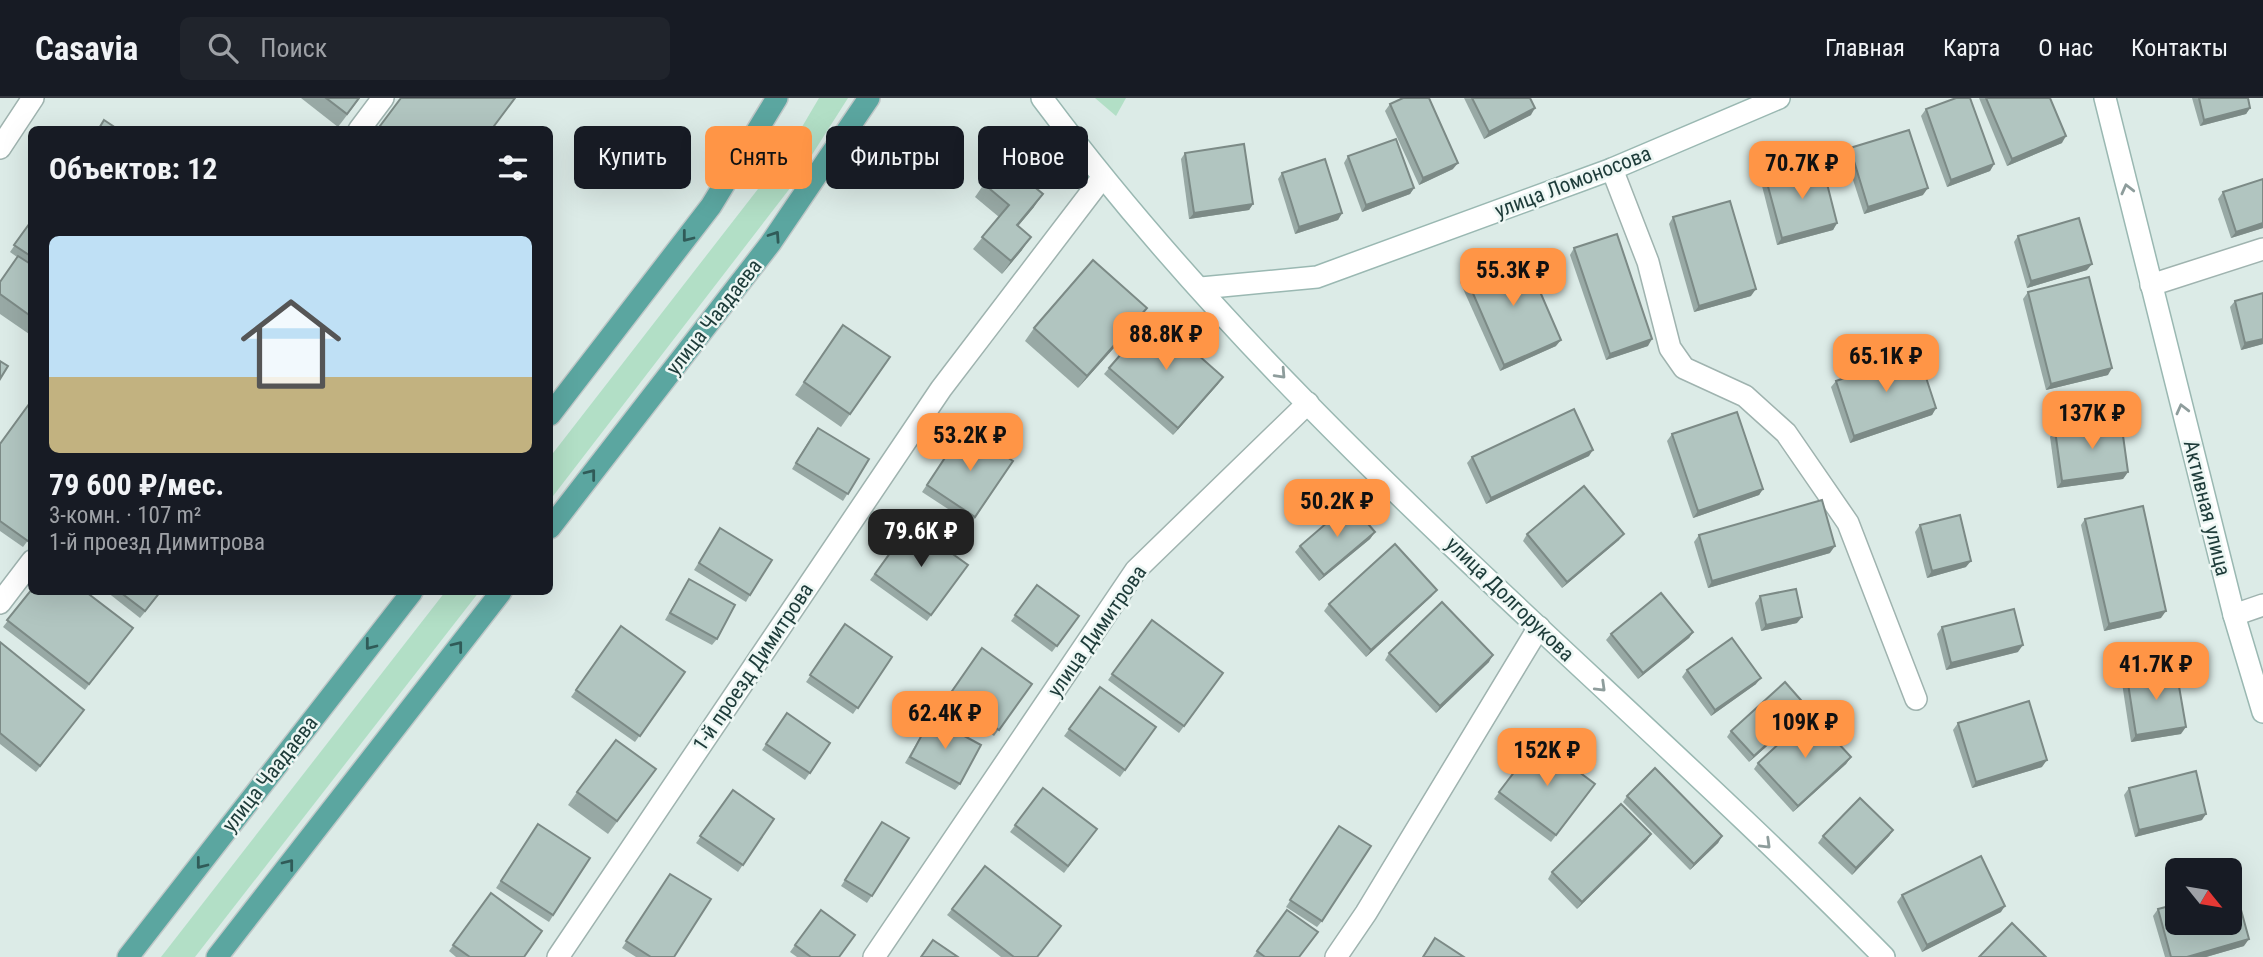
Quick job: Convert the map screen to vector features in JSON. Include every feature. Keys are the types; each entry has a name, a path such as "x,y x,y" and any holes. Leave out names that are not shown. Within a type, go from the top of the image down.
{"main road":[{"path":"553,411 711,206 778,98"},
{"name":"улица Чаадаева","path":"553,524 770,244 869,98"},
{"name":"улица Чаадаева","path":"128,957 410,595"},
{"path":"217,957 498,595"}],"street":[{"path":"0,148 33,98"},
{"path":"362,126 383,98"},
{"name":"улица Долгорукова","path":"1042,98 1102,178 1308,403 1884,957"},
{"name":"улица Ломоносова","path":"1201,288 1317,277 1612,169 1779,98"},
{"name":"Активная улица","path":"2105,98 2234,615 2263,712"},
{"path":"1612,169 1648,262 1670,348 1684,368 1745,396 1786,433 1848,523 1916,699"},
{"name":"1-й проезд Димитрова","path":"558,957 941,389 1102,178"},
{"path":"2151,285 2263,249"},
{"name":"улица Димитрова","path":"874,957 1136,570 1308,403"},
{"path":"0,603 28,566"},
{"path":"2234,615 2263,605"},
{"path":"1336,957 1366,913 1539,627"}],"green space":[{"path":"819,98 848,98 830,126 826,126 826,133 812,155 812,126 803,126"},
{"path":"1095,98 1126,98 1116,116"},
{"path":"758,189 789,189 553,496 553,453"},
{"path":"443,595 477,595 195,957 161,957"}],"building":[{"path":"326,98 359,98 347,114"},
{"path":"401,98 515,98 494,126 380,126"},
{"path":"1403,98 1429,98 1458,163 1423,178 1390,104"},
{"path":"1472,98 1530,98 1535,108 1489,132"},
{"path":"1956,98 1970,98 1994,164 1951,180 1926,109"},
{"path":"1986,98 2050,98 2066,136 2012,159"},
{"path":"2199,98 2248,98 2250,108 2204,120"},
{"path":"104,120 113,126 100,126"},
{"path":"1909,130 1928,188 1868,207 1850,148"},
{"path":"1396,139 1414,188 1366,205 1348,156"},
{"path":"1244,144 1253,204 1194,213 1185,153"},
{"path":"1325,159 1342,213 1299,227 1282,173"},
{"path":"1822,164 1837,223 1782,238 1766,179"},
{"path":"2263,179 2263,223 2236,232 2223,192"},
{"path":"990,189 1037,189 1043,194 1017,225 1031,237 1011,261 982,237 1009,205"},
{"path":"1730,201 1756,289 1699,306 1673,217"},
{"path":"2079,218 2092,264 2031,281 2018,236"},
{"path":"28,226 28,254 14,245"},
{"path":"1617,234 1652,339 1610,354 1574,248"},
{"path":"1522,250 1561,340 1504,365 1465,275"},
{"path":"18,256 28,262 28,314 0,294 0,282"},
{"path":"1093,260 1147,308 1087,376 1034,328"},
{"path":"2089,277 2112,368 2051,384 2028,292"},
{"path":"2263,293 2263,339 2245,343 2235,301"},
{"path":"1154,316 1223,377 1178,428 1109,368"},
{"path":"843,325 890,357 850,414 804,382"},
{"path":"1918,353 1936,408 1854,436 1836,381"},
{"path":"0,361 8,366 0,379"},
{"path":"28,406 28,541 0,521 0,444"},
{"path":"1574,409 1593,450 1491,498 1472,457"},
{"path":"1737,412 1763,489 1698,511 1672,434"},
{"path":"2121,421 2128,472 2062,481 2055,430"},
{"path":"818,428 869,459 848,494 796,463"},
{"path":"964,429 1013,461 975,517 927,485"},
{"path":"1584,486 1624,534 1567,582 1527,534"},
{"path":"1822,500 1835,546 1712,581 1699,535"},
{"path":"1350,503 1375,532 1324,575 1300,546"},
{"path":"2143,506 2166,611 2109,624 2085,519"},
{"path":"1960,515 1971,561 1932,571 1920,525"},
{"path":"911,524 968,565 931,615 875,574"},
{"path":"720,528 772,560 750,595 699,563"},
{"path":"1395,544 1437,590 1371,650 1329,604"},
{"path":"689,579 735,605 717,639 670,613"},
{"path":"1037,585 1079,616 1057,646 1015,615"},
{"path":"1796,589 1802,617 1766,625 1760,596"},
{"path":"1661,593 1693,632 1643,673 1611,634"},
{"path":"28,594 90,595 133,628 89,684 7,620"},
{"path":"124,595 158,595 145,611"},
{"path":"1442,602 1493,655 1440,706 1389,653"},
{"path":"2014,609 2023,645 1951,663 1942,627"},
{"path":"1152,620 1223,673 1184,726 1112,674"},
{"path":"845,624 892,657 858,708 810,675"},
{"path":"621,626 685,672 640,736 576,690"},
{"path":"1732,638 1761,678 1715,710 1687,670"},
{"path":"0,642 84,710 40,766 0,733"},
{"path":"982,648 1032,684 999,730 950,694"},
{"path":"2176,669 2186,727 2136,735 2127,677"},
{"path":"1785,682 1807,707 1754,756 1731,731"},
{"path":"1100,687 1156,727 1125,770 1069,729"},
{"path":"2029,701 2047,760 1976,782 1958,723"},
{"path":"787,713 830,743 810,773 766,744"},
{"path":"1811,714 1851,757 1798,806 1758,763"},
{"path":"931,718 981,745 960,784 910,757"},
{"path":"616,740 656,769 617,821 577,792"},
{"path":"1538,741 1595,784 1556,835 1499,792"},
{"path":"1655,768 1722,836 1694,864 1627,796"},
{"path":"2196,771 2206,814 2139,830 2129,788"},
{"path":"1043,788 1097,829 1068,866 1015,825"},
{"path":"733,790 774,819 743,865 700,836"},
{"path":"1860,798 1893,830 1856,868 1823,836"},
{"path":"1621,804 1651,834 1582,902 1552,872"},
{"path":"882,822 909,838 872,896 845,880"},
{"path":"538,824 590,858 553,915 501,881"},
{"path":"1339,826 1371,846 1322,921 1290,900"},
{"path":"1981,856 2005,906 1927,945 1902,895"},
{"path":"985,866 1061,926 1037,957 1014,957 952,909"},
{"path":"670,874 711,899 674,957 651,957 626,941"},
{"path":"491,893 542,931 524,957 470,957 453,945"},
{"path":"2165,907 2165,935 2158,909"},
{"path":"821,910 855,935 839,957 811,957 795,945"},
{"path":"1287,910 1318,932 1299,957 1265,957 1257,951"},
{"path":"2242,914 2249,939 2187,957 2171,957 2165,935 2242,935"},
{"path":"2012,923 2046,957 1979,957"},
{"path":"1435,938 1464,957 1423,957"},
{"path":"933,940 958,957 921,957"}]}
